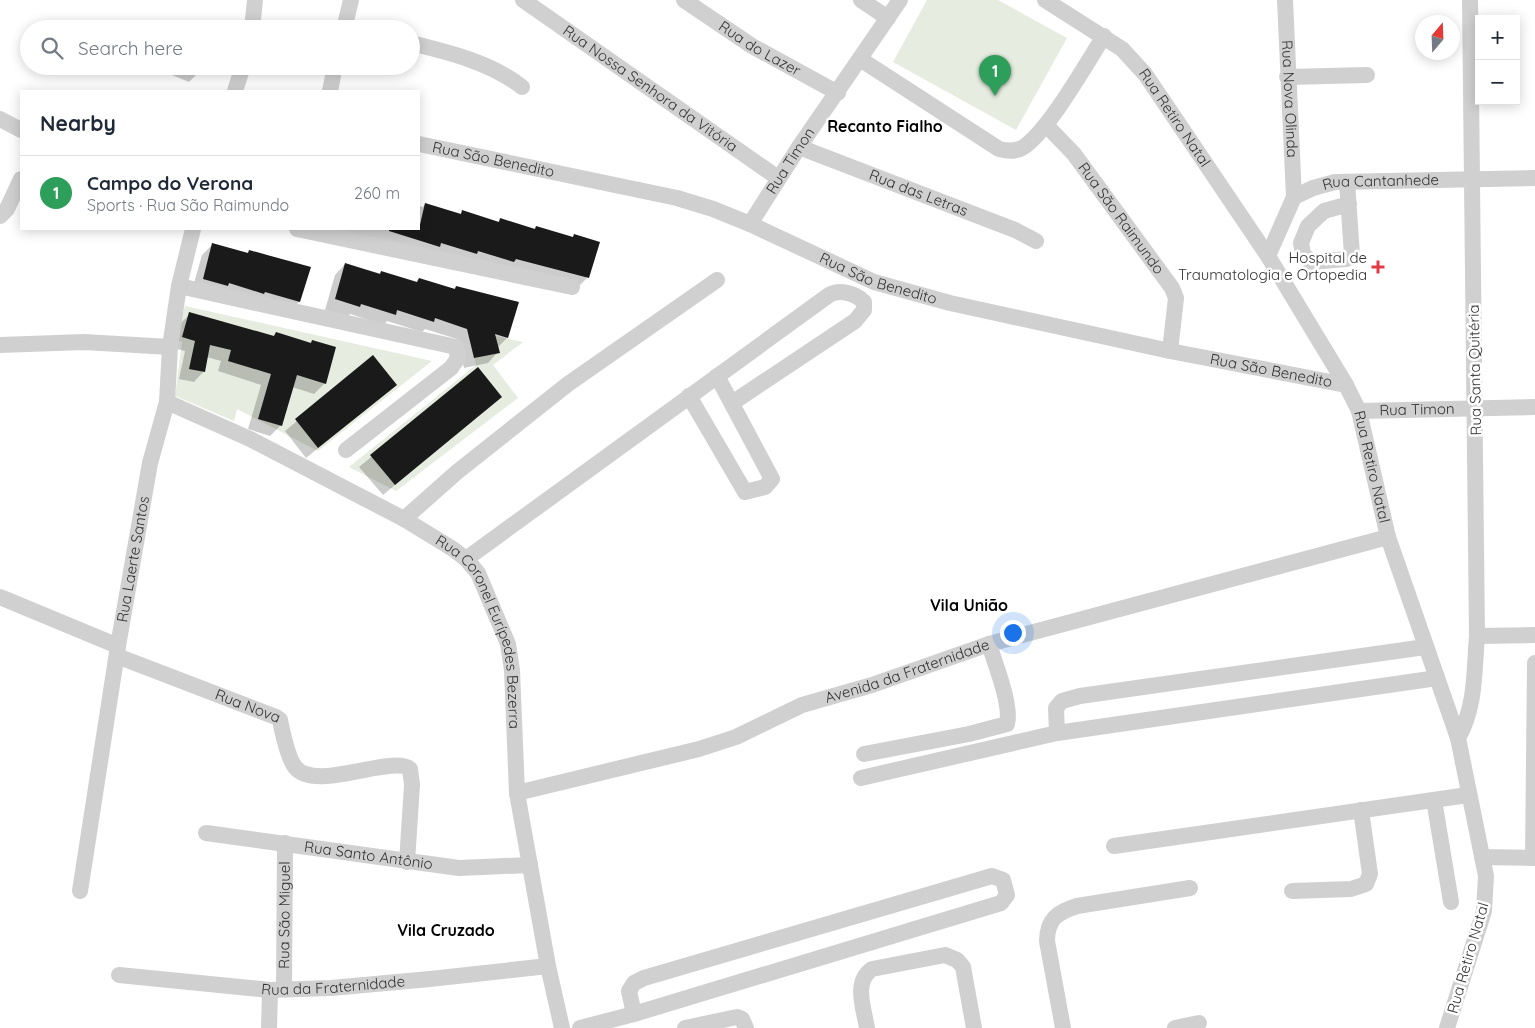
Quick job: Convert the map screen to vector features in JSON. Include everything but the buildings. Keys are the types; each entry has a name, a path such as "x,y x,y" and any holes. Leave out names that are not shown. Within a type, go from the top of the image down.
{"street":[{"path":"253,20 255,0"},
{"path":"346,20 351,0"},
{"name":"Rua Nossa Senhora da Vitória","path":"523,0 778,178"},
{"name":"Rua do Lazer","path":"684,0 752,46 838,93"},
{"path":"861,0 888,18"},
{"name":"Rua Timon","path":"750,224 798,147 838,93 900,0"},
{"name":"Rua Nova Olinda","path":"1285,0 1294,197"},
{"name":"Rua Santa Quitéria","path":"1458,738 1468,719 1471,708 1477,636 1476,407 1471,179 1470,0"},
{"name":"Rua Retiro Natal","path":"1052,2 1122,49 1145,74 1268,256 1346,385 1359,411 1388,536 1458,738 1487,886 1484,911 1447,1028"},
{"path":"860,60 999,149 1013,151 1020,149 1046,125 1104,36"},
{"path":"420,47 488,68 510,77 522,87"},
{"path":"235,90 240,75"},
{"path":"330,90 333,75"},
{"path":"1287,76 1367,75"},
{"path":"0,119 20,129"},
{"name":"Rua São Raimundo","path":"1046,125 1074,154 1172,288 1176,298 1170,351"},
{"name":"Rua São Benedito","path":"420,144 677,198 713,209 750,224 874,282 950,303 1170,351 1346,385"},
{"name":"Rua das Letras","path":"798,147 1016,230 1036,241"},
{"name":"Rua Cantanhede","path":"1294,197 1313,188 1334,182 1535,178"},
{"path":"0,216 6,209 20,181"},
{"path":"1347,182 1349,204"},
{"path":"1268,256 1294,197"},
{"name":"Rua Laerte Santos","path":"80,891 117,651 150,463 167,402 170,347 179,286 193,230"},
{"path":"303,230 572,287"},
{"path":"404,519 457,472 568,384 717,280"},
{"path":"179,286 456,347 458,358 452,368 346,450"},
{"path":"466,559 829,295 842,292 860,297 864,302 864,310 855,321 732,403"},
{"path":"0,345 84,342 170,347"},
{"path":"689,396 745,492 766,486 772,479 717,376"},
{"name":"Rua Coronel Eurípedes Bezerra","path":"167,402 250,439 440,539 466,559 483,582 508,644 512,670 517,792 548,966 562,1028"},
{"name":"Rua Timon","path":"1359,411 1476,407 1535,408"},
{"name":"Avenida da Fraternidade","path":"517,792 699,750 736,737 802,705 872,685 989,644 1388,536"},
{"name":"Rua Nova","path":"0,597 117,651 276,717 280,720 292,763 301,773 313,775 346,774 394,765 406,766 410,769 412,785 407,862"},
{"path":"1477,636 1535,635"},
{"path":"864,754 969,734 1007,724 1006,704 989,644"},
{"path":"1057,733 1056,708 1062,701 1080,696 1425,646"},
{"path":"1482,857 1534,858 1535,663"},
{"path":"861,778 1057,733 1437,678"},
{"path":"1114,846 1468,795"},
{"path":"1434,800 1452,902"},
{"path":"1292,891 1351,889 1366,884 1370,874 1361,810"},
{"name":"Rua Santo Antônio","path":"206,832 459,868 530,865"},
{"name":"Rua São Miguel","path":"269,1028 277,989 285,843"},
{"path":"580,1028 634,1014 1001,903 1007,895 1003,880 992,876 644,978 634,983 629,991 634,1014"},
{"path":"1063,1028 1047,941 1048,926 1054,916 1064,910 1077,906 1190,888"},
{"path":"867,1028 861,986 866,973 872,969 945,955 957,960 963,967 974,1028"},
{"name":"Rua da Fraternidade","path":"119,975 277,989 331,988 430,980 548,966"},
{"path":"685,1028 737,1017 742,1019 746,1028"},
{"path":"1175,1028 1199,1023"}],"shaded area":[{"path":"927,0 998,0 1067,38 1016,130 893,62"},
{"path":"185,306 432,361 318,451 237,409 234,421 175,396 182,342 176,339"},
{"path":"468,330 523,342 493,365 518,398 396,491 349,467 476,365"}],"place":[{"name":"Campo do Verona","path":"995,96"},
{"name":"Hospital de Traumatologia e Ortopedia","path":"1378,267"}],"district":[{"name":"Recanto Fialho","path":"885,126"},
{"name":"Vila União","path":"969,605"},
{"name":"Vila Cruzado","path":"446,930"}]}
